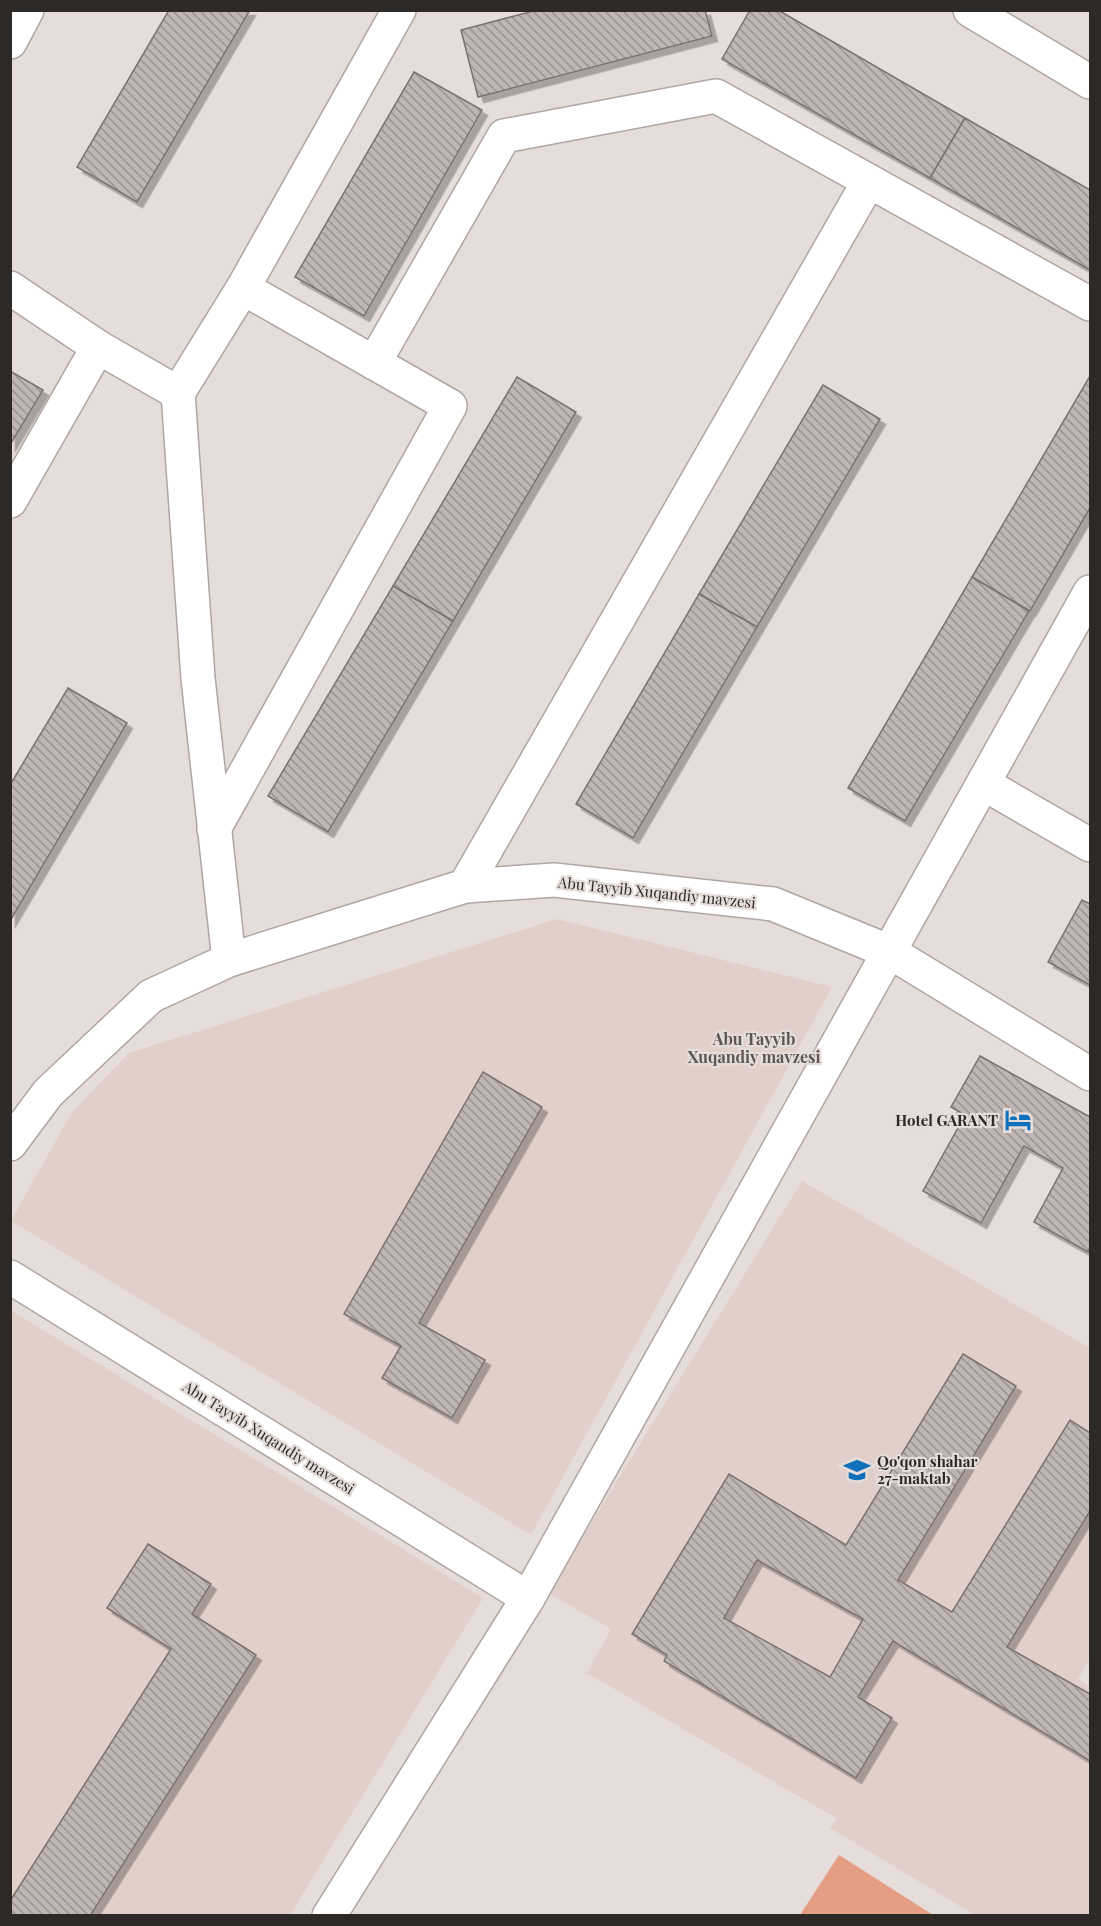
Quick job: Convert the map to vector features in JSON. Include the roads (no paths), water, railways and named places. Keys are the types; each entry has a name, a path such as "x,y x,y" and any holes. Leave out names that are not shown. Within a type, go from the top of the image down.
{"street":[{"path":"10,42 27,10"},
{"path":"228,960 198,678 178,393 243,288 399,10"},
{"path":"970,10 1090,82"},
{"path":"374,363 504,136 716,96 1090,304"},
{"path":"465,886 869,181"},
{"path":"10,288 98,347 178,393"},
{"path":"214,829 450,406 243,288"},
{"path":"10,501 98,347"},
{"path":"329,1916 528,1598 1090,592"},
{"path":"984,784 1090,845"},
{"name":"Abu Tayyib Xuqandiy mavzesi","path":"10,1144 48,1093 151,996 228,960 465,886 554,880 773,904 890,952 1090,1074"},
{"name":"Abu Tayyib Xuqandiy mavzesi","path":"10,1277 528,1598"}],"place":[{"name":"Hotel GARANT","path":"1018,1120"},
{"name":"Qo'qon shahar 27-maktab","path":"857,1470"}],"district":[{"name":"Abu Tayyib Xuqandiy mavzesi","path":"754,1047"}]}
